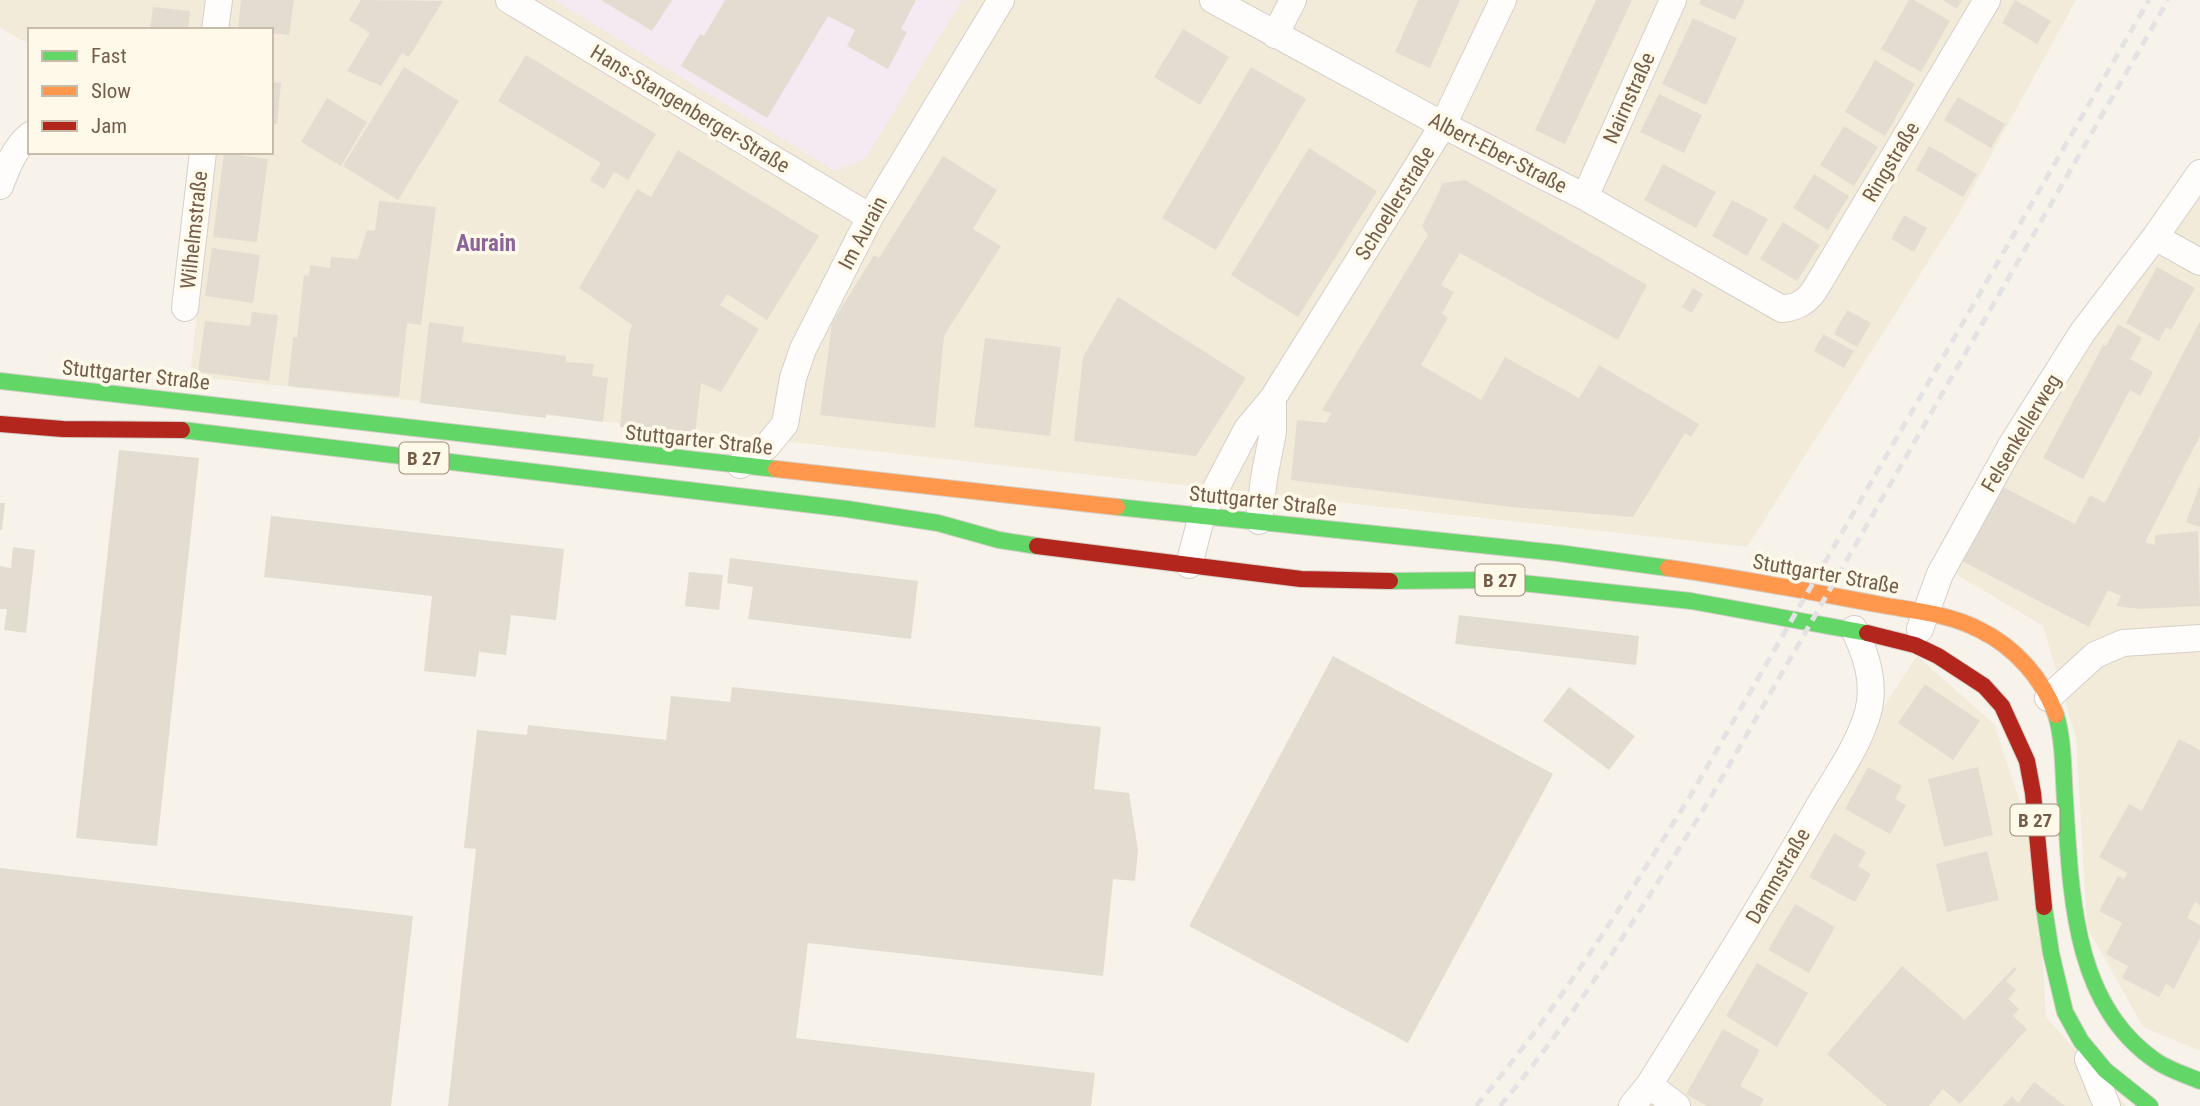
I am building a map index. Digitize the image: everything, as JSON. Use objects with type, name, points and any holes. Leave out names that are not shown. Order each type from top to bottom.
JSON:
[{"type":"main road","name":"Stuttgarter Straße","points":[[0,381],[740,466],[1642,564],[1821,592],[1965,623],[1992,636],[2031,670],[2048,698],[2057,720],[2062,749],[2078,932],[2095,989],[2107,1013],[2141,1052],[2177,1073],[2200,1081]]},
{"type":"main road","name":"B 27","points":[[0,424],[63,429],[171,429],[692,490],[938,523],[999,540],[1301,579],[1493,580],[1692,601],[1854,629],[1915,645],[1960,668],[1984,686],[2002,706],[2015,731],[2026,761],[2033,793],[2045,920],[2066,1012],[2081,1041],[2105,1070],[2150,1106]]},
{"type":"street","points":[[215,28],[219,0]]},
{"type":"street","name":"Hans-Stangenberger-Straße","points":[[509,0],[870,217]]},
{"type":"street","name":"Im Aurain","points":[[740,466],[767,446],[785,424],[793,378],[803,349],[870,217],[1001,0]]},
{"type":"street","name":"Albert-Eber-Straße","points":[[1213,0],[1443,125],[1584,197],[1782,309]]},
{"type":"street","points":[[1275,35],[1293,0]]},
{"type":"street","name":"Schoellerstraße","points":[[1189,565],[1202,516],[1247,429],[1273,398],[1443,125],[1503,0]]},
{"type":"street","name":"Nairnstraße","points":[[1584,197],[1673,0]]},
{"type":"street","name":"Ringstraße","points":[[1782,309],[1796,307],[1807,301],[1814,291],[1987,0]]},
{"type":"street","points":[[0,186],[8,165],[22,141],[28,136]]},
{"type":"street","name":"Wilhelmstraße","points":[[186,308],[203,154]]},
{"type":"street","name":"Felsenkellerweg","points":[[1915,645],[1940,574],[2012,444],[2082,333],[2200,173]]},
{"type":"street","points":[[2155,237],[2200,262]]},
{"type":"street","points":[[1259,521],[1273,432],[1273,398]]},
{"type":"street","name":"Dammstraße","points":[[1632,1106],[1649,1085],[1773,886],[1858,739],[1869,709],[1871,675],[1854,629]]},
{"type":"street","points":[[2048,698],[2095,655],[2123,643],[2200,638]]},
{"type":"street","points":[[2081,1041],[2107,1106]]},
{"type":"street","points":[[1649,1085],[1677,1106]]},
{"type":"shaded area","points":[[0,0],[2076,0],[1961,210],[1747,547],[190,376],[215,154],[273,154],[273,28],[28,28],[28,43],[0,28]]},
{"type":"shaded area","points":[[554,0],[962,0],[865,159],[835,171]]},
{"type":"shaded area","points":[[2200,185],[2200,1051],[2143,1027],[2087,927],[2076,738],[2043,626],[1951,571],[2047,390]]},
{"type":"shaded area","points":[[1917,656],[1994,724],[2036,850],[2046,1017],[2126,1106],[1616,1106],[1638,1079]]},
{"type":"building","points":[[241,0],[294,0],[289,35],[273,33],[273,28],[238,28]]},
{"type":"building","points":[[361,0],[443,1],[409,57],[402,53],[381,86],[347,71],[370,33],[349,20]]},
{"type":"building","points":[[601,0],[672,0],[652,31]]},
{"type":"building","points":[[725,0],[916,0],[901,29],[907,32],[888,69],[847,46],[855,30],[828,16],[767,118],[681,66],[700,34],[704,36]]},
{"type":"building","points":[[1418,0],[1460,0],[1430,68],[1395,52]]},
{"type":"building","points":[[1596,0],[1632,0],[1565,144],[1535,130]]},
{"type":"building","points":[[1701,0],[1745,0],[1735,20],[1699,4]]},
{"type":"building","points":[[1909,0],[1914,0],[1950,21],[1921,72],[1881,49]]},
{"type":"building","points":[[1943,0],[1962,0],[1957,9]]},
{"type":"building","points":[[2015,0],[2051,21],[2037,44],[2002,23]]},
{"type":"building","points":[[153,7],[190,11],[188,28],[150,28]]},
{"type":"building","points":[[1693,18],[1737,38],[1706,105],[1662,84]]},
{"type":"building","points":[[1183,29],[1229,57],[1200,105],[1154,77]]},
{"type":"building","points":[[526,55],[656,134],[628,180],[614,172],[604,189],[590,180],[601,163],[498,101]]},
{"type":"building","points":[[1875,60],[1915,84],[1885,136],[1845,112]]},
{"type":"building","points":[[404,67],[459,101],[398,200],[343,166]]},
{"type":"building","points":[[1251,67],[1306,99],[1216,250],[1162,218]]},
{"type":"building","points":[[273,82],[281,83],[277,124],[273,124]]},
{"type":"building","points":[[1659,94],[1702,115],[1684,153],[1640,132]]},
{"type":"building","points":[[1958,97],[2005,124],[1991,148],[1944,120]]},
{"type":"building","points":[[327,98],[367,122],[341,166],[301,142]]},
{"type":"building","points":[[1844,126],[1878,147],[1854,186],[1820,165]]},
{"type":"building","points":[[1929,146],[1977,174],[1963,197],[1916,170]]},
{"type":"building","points":[[1309,148],[1377,191],[1298,317],[1231,275]]},
{"type":"building","points":[[678,150],[819,236],[767,320],[727,294],[720,305],[759,329],[721,392],[701,383],[695,435],[620,427],[632,325],[579,288],[637,189],[651,197]]},
{"type":"building","points":[[224,154],[268,159],[257,242],[213,237]]},
{"type":"building","points":[[943,156],[997,190],[973,229],[1001,246],[944,336],[935,428],[820,415],[832,323],[874,255],[879,258]]},
{"type":"building","points":[[1663,164],[1716,192],[1696,228],[1644,200]]},
{"type":"building","points":[[1814,174],[1849,196],[1828,230],[1793,208]]},
{"type":"building","points":[[1465,180],[1647,285],[1618,340],[1460,253],[1441,285],[1454,292],[1442,313],[1448,318],[1421,365],[1481,400],[1505,357],[1579,398],[1599,365],[1699,424],[1691,437],[1685,433],[1633,517],[1512,507],[1291,480],[1297,420],[1326,423],[1331,413],[1322,410],[1428,235],[1422,226],[1443,183]]},
{"type":"building","points":[[1732,200],[1768,219],[1747,256],[1712,236]]},
{"type":"building","points":[[379,201],[436,207],[421,325],[407,323],[399,397],[288,386],[304,275],[309,276],[310,265],[330,268],[331,257],[358,259],[367,230],[375,231]]},
{"type":"building","points":[[1904,215],[1927,228],[1914,252],[1891,239]]},
{"type":"building","points":[[1783,222],[1820,245],[1797,281],[1760,259]]},
{"type":"building","points":[[212,248],[260,255],[253,303],[205,296]]},
{"type":"building","points":[[2157,267],[2195,288],[2171,330],[2166,327],[2159,341],[2126,323]]},
{"type":"building","points":[[1693,288],[1703,294],[1692,313],[1682,307]]},
{"type":"building","points":[[1118,297],[1246,378],[1196,456],[1074,441],[1083,357]]},
{"type":"building","points":[[1847,310],[1871,323],[1857,347],[1834,334]]},
{"type":"building","points":[[252,312],[278,315],[269,381],[198,372],[205,321],[250,326]]},
{"type":"building","points":[[2200,321],[2200,436],[2145,542],[2155,545],[2155,535],[2198,531],[2200,606],[2140,609],[2116,606],[2121,596],[2108,590],[2089,627],[1960,560],[1999,485],[2075,524],[2090,495],[2105,503]]},
{"type":"building","points":[[429,322],[464,327],[462,342],[566,356],[566,362],[594,364],[592,376],[608,378],[603,422],[420,403]]},
{"type":"building","points":[[2118,324],[2142,338],[2130,359],[2153,372],[2140,396],[2130,390],[2083,479],[2043,458],[2103,345],[2106,346]]},
{"type":"building","points":[[1823,334],[1854,351],[1844,368],[1814,351]]},
{"type":"building","points":[[985,338],[1061,347],[1050,436],[974,427]]},
{"type":"building","points":[[119,450],[199,458],[157,846],[76,838]]},
{"type":"building","points":[[2200,485],[2200,527],[2186,522]]},
{"type":"building","points":[[0,503],[5,503],[2,530],[0,530]]},
{"type":"building","points":[[271,516],[564,549],[556,620],[511,615],[506,655],[479,652],[476,677],[424,671],[432,596],[264,577]]},
{"type":"building","points":[[13,547],[35,550],[26,633],[4,630],[7,609],[0,609],[0,566],[11,568]]},
{"type":"building","points":[[730,558],[918,581],[911,639],[748,619],[753,587],[727,583]]},
{"type":"building","points":[[689,572],[723,575],[719,610],[685,606]]},
{"type":"building","points":[[1459,615],[1639,636],[1636,665],[1455,644]]},
{"type":"building","points":[[1333,656],[1553,774],[1408,1043],[1189,926]]},
{"type":"building","points":[[1925,684],[1980,721],[1953,760],[1898,723]]},
{"type":"building","points":[[732,687],[1101,727],[1094,789],[1129,793],[1138,850],[1135,881],[1113,879],[1103,976],[808,943],[796,1038],[1095,1073],[1091,1106],[448,1106],[476,849],[464,848],[477,730],[527,735],[528,725],[666,740],[671,696],[730,702]]},
{"type":"building","points":[[1569,687],[1635,736],[1609,770],[1543,721]]},
{"type":"building","points":[[2179,739],[2200,750],[2200,905],[2195,902],[2187,918],[2200,925],[2200,938],[2174,989],[2166,984],[2159,997],[2122,978],[2128,966],[2106,954],[2122,923],[2099,911],[2118,876],[2124,879],[2127,873],[2099,857],[2129,804],[2142,811]]},
{"type":"building","points":[[1868,767],[1902,786],[1895,799],[1906,805],[1890,834],[1845,809]]},
{"type":"building","points":[[1978,767],[1993,835],[1944,847],[1928,779]]},
{"type":"building","points":[[1834,833],[1866,852],[1858,866],[1871,874],[1855,902],[1809,877]]},
{"type":"building","points":[[1987,851],[1999,900],[1947,912],[1936,864]]},
{"type":"building","points":[[0,868],[413,916],[391,1106],[0,1106]]},
{"type":"building","points":[[1795,904],[1835,927],[1809,973],[1768,950]]},
{"type":"building","points":[[1757,963],[1808,993],[1777,1047],[1726,1016]]},
{"type":"building","points":[[1902,966],[1965,1020],[2014,967],[2017,969],[2006,981],[2016,990],[2008,999],[2019,1009],[2013,1016],[2027,1029],[1960,1104],[1943,1089],[1929,1106],[1887,1106],[1827,1054]]},
{"type":"building","points":[[1723,1029],[1760,1050],[1740,1086],[1764,1099],[1760,1106],[1707,1106],[1686,1094]]},
{"type":"building","points":[[2034,1082],[2065,1106],[2003,1106],[2012,1096],[2018,1103]]},
{"type":"railway","points":[[1476,1106],[1563,993],[1692,793],[2149,0]]},
{"type":"railway","points":[[1500,1106],[1583,996],[1708,802],[2168,0]]},
{"type":"traffic: fast","points":[[0,381],[776,469]]},
{"type":"traffic: fast","points":[[182,430],[847,509],[938,523],[999,540],[1037,546]]},
{"type":"traffic: fast","points":[[1117,507],[1558,553],[1668,568]]},
{"type":"traffic: fast","points":[[1390,581],[1493,580],[1691,601],[1867,633]]},
{"type":"traffic: fast","points":[[2056,715],[2062,746],[2074,908],[2092,977],[2107,1009],[2128,1037],[2156,1061],[2200,1081]]},
{"type":"traffic: fast","points":[[2044,907],[2051,953],[2065,1012],[2081,1041],[2105,1070],[2150,1106]]},
{"type":"traffic: slow","points":[[776,469],[1117,507]]},
{"type":"traffic: slow","points":[[1668,568],[1920,611],[1969,625],[2005,645],[2026,665],[2044,689],[2056,715]]},
{"type":"traffic: jam","points":[[0,424],[63,429],[182,430]]},
{"type":"traffic: jam","points":[[1037,546],[1301,579],[1390,581]]},
{"type":"traffic: jam","points":[[1867,633],[1915,645],[1938,656],[1984,686],[2002,706],[2027,761],[2033,793],[2044,907]]},
{"type":"district","name":"Aurain","points":[[486,243]]}]
